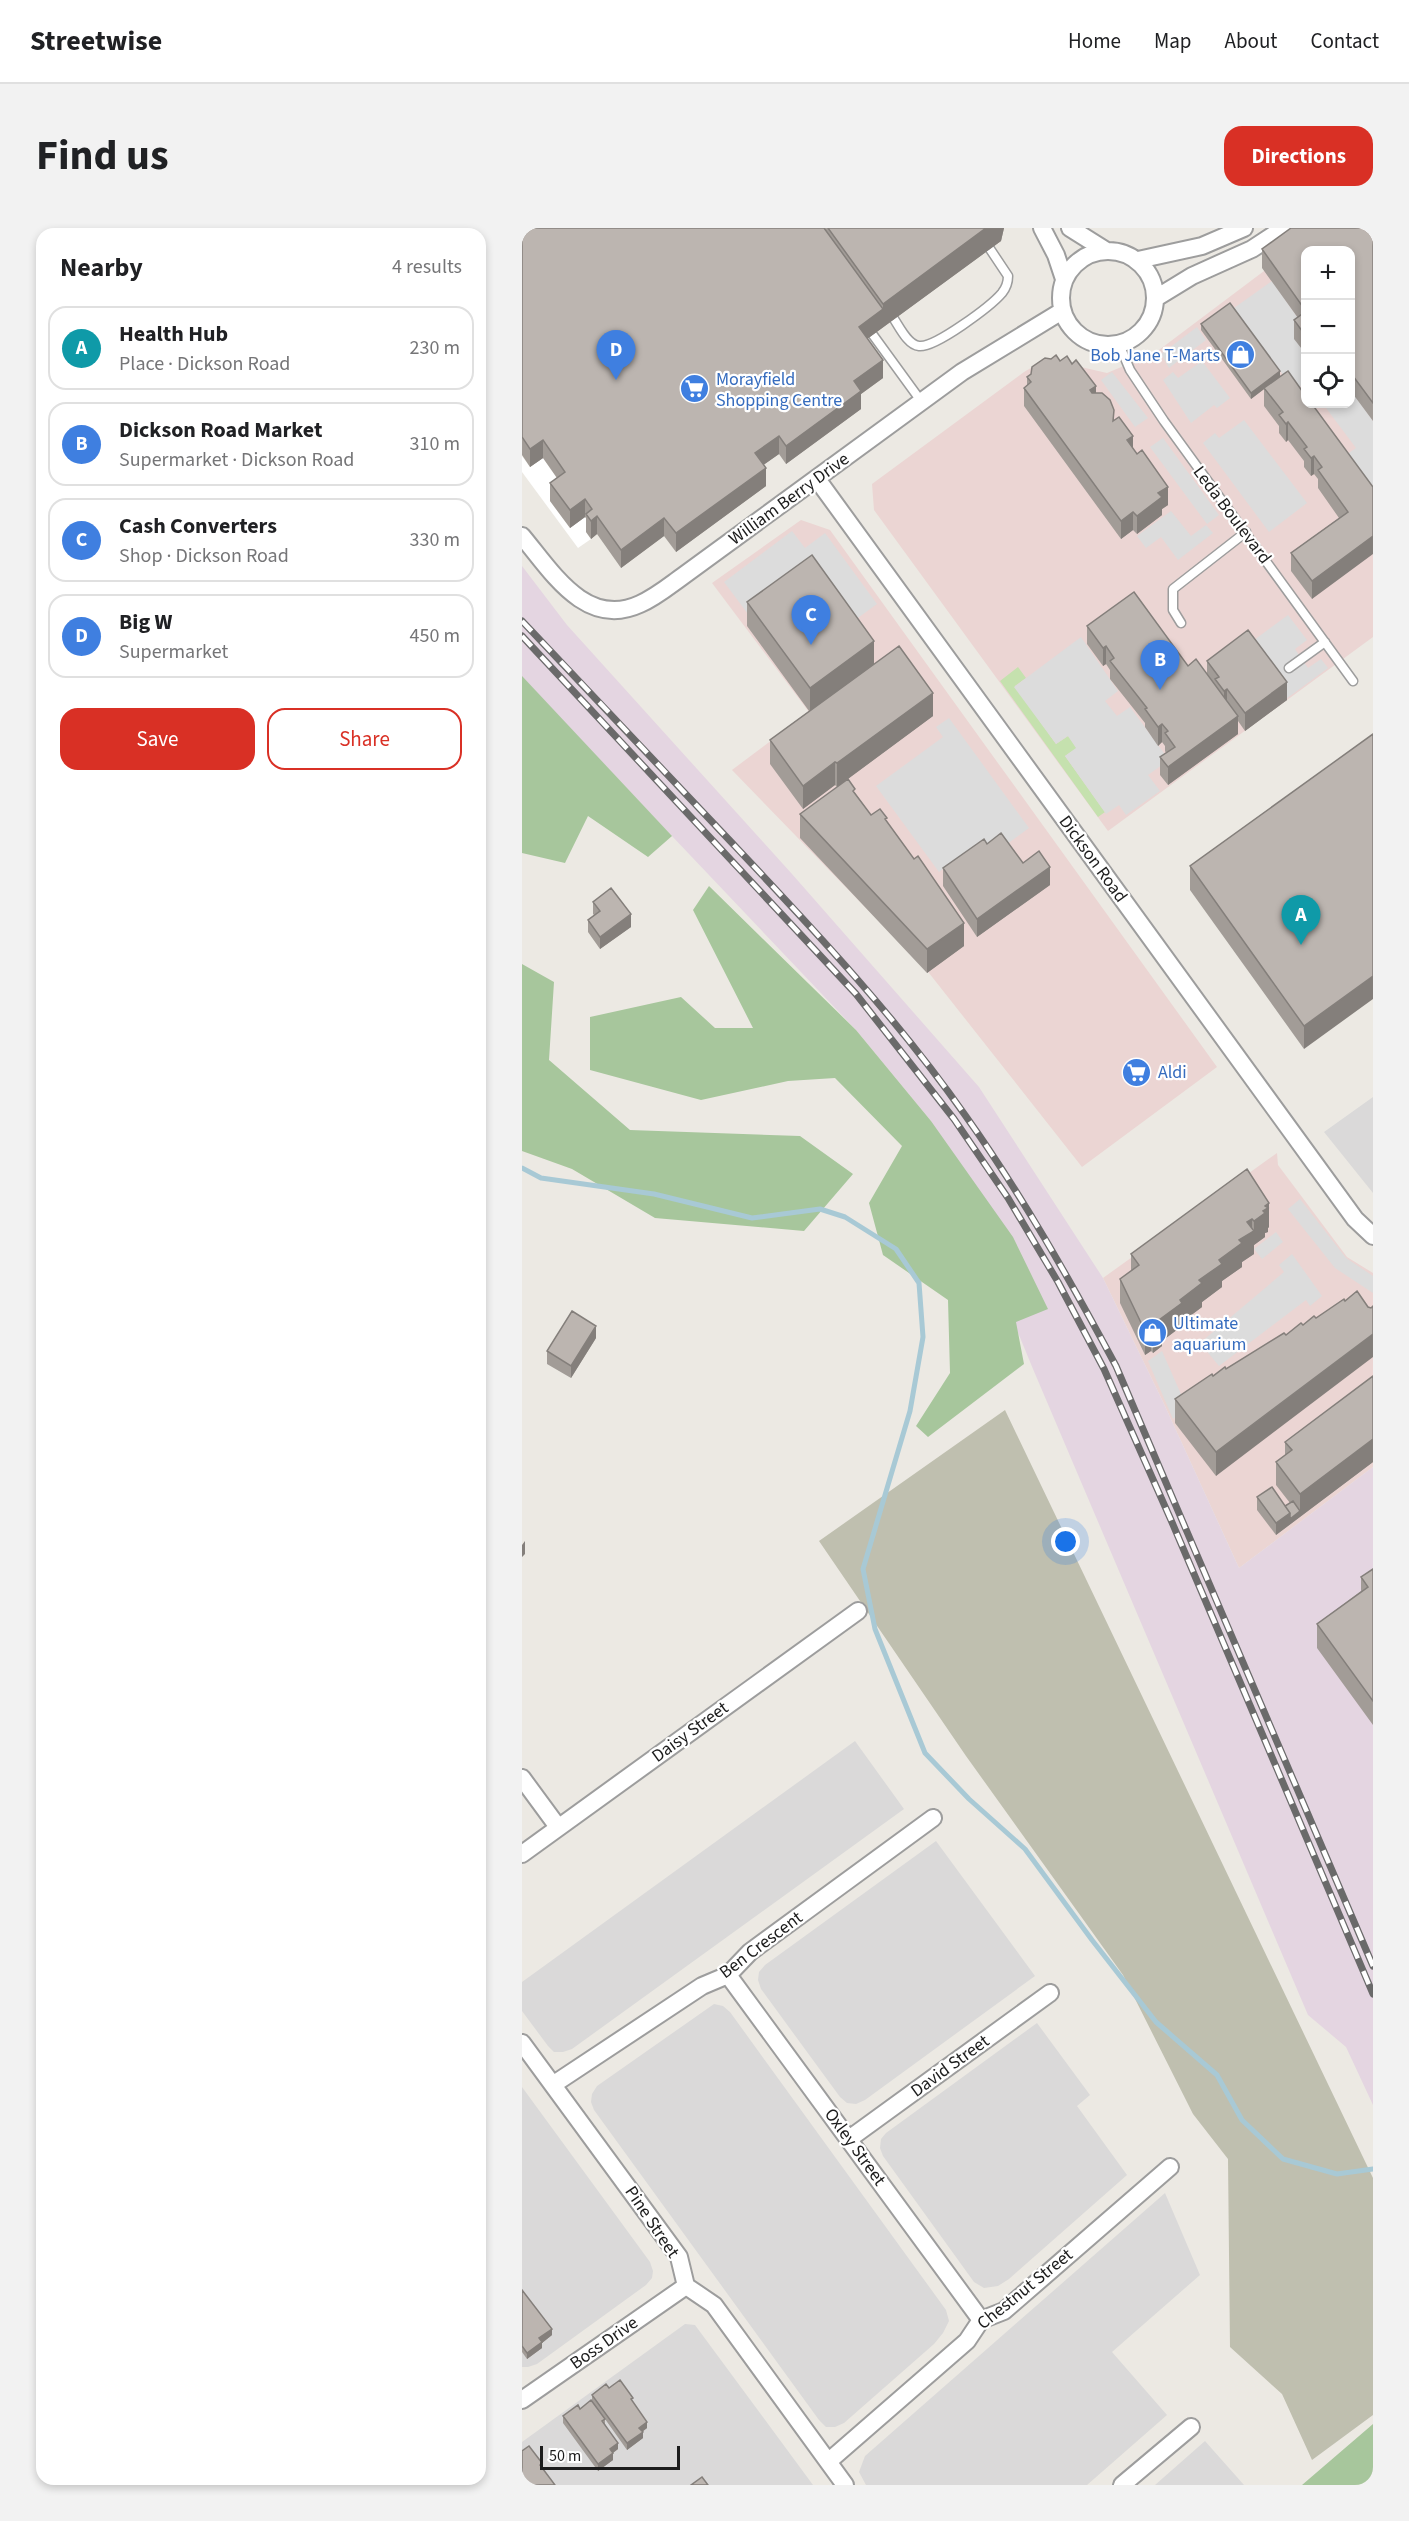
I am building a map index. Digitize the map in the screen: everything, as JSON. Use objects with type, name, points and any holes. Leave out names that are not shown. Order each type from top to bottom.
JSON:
[{"type":"street","points":[[1042,228],[1056,255],[1064,279]]},
{"type":"street","points":[[1070,228],[1105,250],[1128,254],[1138,260],[1154,284],[1156,298],[1153,314],[1134,338],[1119,344],[1105,345],[1090,342],[1078,335],[1068,324],[1060,300],[1064,279],[1080,259],[1105,250]]},
{"type":"street","points":[[1138,260],[1202,246],[1244,228]]},
{"type":"street","points":[[1156,298],[1192,276],[1252,249],[1284,228]]},
{"type":"street","name":"William Berry Drive","points":[[522,536],[554,575],[580,600],[598,609],[618,611],[635,606],[652,598],[988,354],[1062,311]]},
{"type":"street","name":"Dickson Road","points":[[817,479],[1349,1210],[1373,1236]]},
{"type":"street","name":"Daisy Street","points":[[522,1854],[858,1611]]},
{"type":"street","points":[[522,1778],[558,1827]]},
{"type":"street","name":"Ben Crescent","points":[[554,2084],[702,1986],[728,1975],[750,1952],[933,1818]]},
{"type":"street","name":"Oxley Street","points":[[728,1975],[981,2320]]},
{"type":"street","name":"David Street","points":[[849,2139],[1050,1994]]},
{"type":"street","name":"Pine Street","points":[[522,2043],[679,2257],[686,2286]]},
{"type":"street","name":"Chestnut Street","points":[[829,2461],[967,2341],[981,2320],[1004,2311],[1170,2167]]},
{"type":"street","points":[[686,2286],[714,2305],[845,2485]]},
{"type":"street","name":"Boss Drive","points":[[522,2400],[686,2286]]},
{"type":"street","points":[[1122,2485],[1191,2427]]},
{"type":"lane","points":[[894,319],[912,343],[927,346],[938,341],[984,308],[1004,291],[1008,280],[1006,271],[990,249]]},
{"type":"lane","points":[[873,335],[921,401]]},
{"type":"lane","name":"Leda Boulevard","points":[[1119,344],[1135,378],[1353,681]]},
{"type":"lane","points":[[1181,624],[1173,610],[1173,589],[1246,532]]},
{"type":"lane","points":[[1289,668],[1325,642]]},
{"type":"shaded area","points":[[1321,228],[1373,228],[1373,637],[1108,831],[874,510],[872,484],[1024,372],[1046,359],[1107,373],[1155,353]]},
{"type":"shaded area","points":[[1272,281],[1301,322],[1301,332],[1295,339],[1301,347],[1301,386],[1295,391],[1234,308]]},
{"type":"shaded area","points":[[1197,327],[1206,340],[1169,368],[1161,354]]},
{"type":"shaded area","points":[[1202,361],[1230,398],[1217,408],[1214,405],[1191,423],[1163,380],[1173,372],[1178,378]]},
{"type":"shaded area","points":[[1112,372],[1148,418],[1135,427],[1101,380]]},
{"type":"shaded area","points":[[1355,396],[1373,421],[1373,498],[1343,457],[1356,448],[1326,408],[1355,408]]},
{"type":"shaded area","points":[[1244,420],[1307,503],[1269,532],[1203,443],[1215,433],[1219,438]]},
{"type":"shaded area","points":[[1163,438],[1219,515],[1207,524],[1150,447]]},
{"type":"shaded area","points":[[1171,511],[1191,536],[1206,525],[1213,533],[1178,560],[1161,537],[1146,548],[1137,536]]},
{"type":"shaded area","points":[[801,520],[830,530],[1217,1067],[1082,1167],[929,973],[732,770],[809,712],[712,583]]},
{"type":"shaded area","points":[[792,531],[805,548],[825,533],[877,604],[851,623],[751,618],[724,582]]},
{"type":"shaded area","points":[[522,566],[567,625],[792,874],[979,1087],[1103,1278],[1239,1568],[1373,1467],[1373,2105],[1346,2047],[1308,2015],[1033,1369],[931,1121],[856,1030],[522,678]]},
{"type":"shaded area","points":[[1288,615],[1307,640],[1295,649],[1308,668],[1321,659],[1328,668],[1286,699],[1246,646]]},
{"type":"shaded area","points":[[1081,637],[1118,691],[1105,701],[1117,716],[1130,707],[1169,760],[1148,775],[1160,791],[1126,815],[1119,805],[1106,814],[1065,756],[1076,748],[1068,736],[1056,744],[1014,687]]},
{"type":"shaded area","points":[[949,718],[1029,828],[988,858],[977,844],[939,872],[876,786],[943,737],[936,727]]},
{"type":"shaded area","points":[[1373,1097],[1373,1193],[1324,1132]]},
{"type":"shaded area","points":[[1277,1153],[1278,1165],[1347,1257],[1373,1273],[1373,1467],[1239,1568],[1103,1278]]},
{"type":"shaded area","points":[[1300,1199],[1346,1258],[1373,1276],[1373,1293],[1335,1268],[1288,1209]]},
{"type":"shaded area","points":[[1276,1232],[1283,1242],[1262,1259],[1254,1249]]},
{"type":"shaded area","points":[[1292,1254],[1322,1296],[1310,1306],[1306,1300],[1219,1366],[1200,1343],[1284,1272],[1279,1265]]},
{"type":"shaded area","points":[[1162,1351],[1187,1408],[1173,1419],[1148,1361]]},
{"type":"shaded area","points":[[1005,1410],[1373,2178],[1373,2415],[1312,2460],[1282,2394],[1230,2347],[1228,2159],[1193,2114],[1123,1975],[966,1756],[819,1541]]},
{"type":"shaded area","points":[[855,1741],[904,1809],[572,2049],[554,2052],[522,2011],[522,1982]]},
{"type":"shaded area","points":[[936,1841],[1035,1976],[865,2100],[856,2104],[847,2103],[840,2097],[761,1989],[758,1980],[759,1972],[765,1965]]},
{"type":"shaded area","points":[[714,2004],[723,2006],[730,2012],[946,2310],[949,2321],[934,2344],[844,2423],[835,2427],[826,2427],[819,2420],[594,2110],[591,2102],[592,2094],[597,2086]]},
{"type":"shaded area","points":[[1037,2023],[1090,2095],[1077,2106],[1127,2175],[1009,2279],[998,2286],[984,2288],[974,2282],[883,2156],[880,2148],[881,2139],[886,2133]]},
{"type":"shaded area","points":[[522,2087],[650,2262],[653,2271],[652,2278],[646,2285],[537,2364],[528,2367],[522,2367]]},
{"type":"shaded area","points":[[1165,2193],[1200,2275],[1112,2352],[1167,2415],[1087,2485],[866,2485],[859,2472],[865,2456]]},
{"type":"shaded area","points":[[685,2324],[695,2325],[813,2485],[522,2485],[522,2442]]},
{"type":"shaded area","points":[[1205,2441],[1244,2485],[1155,2485]]},
{"type":"green space","points":[[1018,667],[1026,678],[1015,686],[1056,744],[1068,736],[1077,748],[1065,756],[1105,812],[1098,817],[1000,681]]},
{"type":"green space","points":[[522,676],[672,836],[648,857],[588,816],[565,863],[522,853]]},
{"type":"green space","points":[[709,886],[856,1030],[931,1121],[1013,1237],[1048,1309],[1016,1322],[1024,1364],[928,1437],[916,1426],[950,1373],[948,1300],[883,1255],[869,1203],[902,1146],[835,1078],[788,1081],[701,1100],[590,1070],[590,1017],[681,997],[715,1028],[753,1028],[693,910]]},
{"type":"green space","points":[[522,964],[554,982],[549,1060],[630,1130],[800,1136],[853,1174],[804,1231],[655,1218],[572,1169],[522,1151]]},
{"type":"green space","points":[[1373,2424],[1373,2485],[1302,2485]]},
{"type":"pier","points":[[522,456],[530,467],[543,458],[565,490],[550,501],[570,528],[585,517],[592,527],[586,532],[591,539],[578,548],[522,472]]},
{"type":"building","name":"Morayfield Shopping Centre","points":[[528,228],[824,228],[883,309],[859,327],[883,360],[854,381],[861,391],[786,446],[779,436],[755,453],[766,468],[676,533],[664,518],[621,550],[597,516],[591,521],[586,514],[592,509],[585,499],[570,510],[550,483],[565,472],[543,440],[530,449],[522,437],[522,232]]},
{"type":"building","points":[[828,228],[986,228],[883,304]]},
{"type":"building","points":[[1291,228],[1373,228],[1373,403],[1355,379],[1355,246],[1301,246],[1301,304],[1262,249]]},
{"type":"building","points":[[1230,303],[1280,371],[1251,393],[1201,324]]},
{"type":"building","points":[[1301,315],[1301,330],[1294,320]]},
{"type":"building","points":[[1056,355],[1060,361],[1067,356],[1072,364],[1076,360],[1096,386],[1090,390],[1092,393],[1102,393],[1110,400],[1114,410],[1113,421],[1119,417],[1133,436],[1127,440],[1137,454],[1142,450],[1168,487],[1158,493],[1162,497],[1137,516],[1133,512],[1121,521],[1024,388],[1031,382],[1027,377],[1031,374],[1032,367],[1045,358],[1051,359]]},
{"type":"building","points":[[1288,371],[1301,389],[1301,408],[1315,408],[1373,487],[1373,536],[1312,581],[1291,553],[1348,512],[1318,470],[1322,467],[1314,456],[1311,458],[1304,449],[1307,447],[1288,422],[1286,424],[1279,415],[1283,412],[1264,388]]},
{"type":"building","points":[[812,555],[874,641],[810,688],[747,602]]},
{"type":"building","points":[[1134,592],[1188,666],[1196,659],[1238,716],[1168,767],[1160,757],[1175,747],[1165,733],[1168,731],[1162,724],[1158,727],[1145,709],[1147,708],[1110,661],[1114,658],[1106,646],[1103,648],[1087,626]]},
{"type":"building","points":[[1248,630],[1287,682],[1245,713],[1227,689],[1224,691],[1215,679],[1219,677],[1207,661]]},
{"type":"building","points":[[899,646],[933,693],[803,786],[770,740]]},
{"type":"building","points":[[1373,734],[1373,976],[1304,1026],[1190,866]]},
{"type":"building","points":[[848,779],[855,789],[853,791],[871,815],[880,809],[914,859],[918,856],[964,923],[927,949],[800,814]]},
{"type":"building","points":[[1001,833],[1023,863],[1039,851],[1050,867],[977,919],[943,868],[984,839],[987,844]]},
{"type":"building","points":[[611,888],[631,914],[600,937],[588,920],[600,911],[593,902]]},
{"type":"building","points":[[1247,1169],[1269,1203],[1265,1206],[1268,1208],[1263,1211],[1265,1213],[1254,1221],[1252,1219],[1247,1222],[1254,1231],[1239,1240],[1242,1243],[1219,1260],[1222,1264],[1199,1280],[1202,1283],[1180,1300],[1182,1303],[1159,1320],[1162,1322],[1153,1330],[1151,1327],[1145,1331],[1120,1279],[1139,1265],[1131,1254]]},
{"type":"building","points":[[1357,1291],[1368,1307],[1373,1306],[1373,1334],[1216,1452],[1175,1399],[1212,1374],[1213,1376],[1225,1367],[1226,1369],[1284,1333],[1286,1335],[1314,1316],[1316,1318]]},
{"type":"building","points":[[572,1311],[596,1326],[571,1366],[547,1351]]},
{"type":"building","points":[[1373,1376],[1373,1439],[1300,1494],[1276,1462],[1292,1450],[1285,1442]]},
{"type":"building","points":[[1272,1487],[1290,1513],[1276,1523],[1257,1497]]},
{"type":"building","points":[[1293,1501],[1300,1511],[1290,1519],[1290,1513],[1285,1506]]},
{"type":"building","points":[[1373,1569],[1373,1701],[1317,1624],[1368,1587],[1361,1577]]},
{"type":"building","points":[[522,2290],[552,2329],[539,2338],[542,2342],[527,2353],[522,2346]]},
{"type":"building","points":[[620,2380],[647,2422],[639,2428],[643,2432],[627,2443],[592,2395],[606,2384],[609,2388]]},
{"type":"building","points":[[591,2400],[605,2419],[602,2421],[618,2443],[610,2449],[613,2453],[598,2464],[563,2416],[578,2405],[580,2409]]},
{"type":"building","points":[[529,2446],[555,2485],[522,2485],[522,2451]]},
{"type":"building","points":[[702,2477],[708,2485],[691,2485]]},
{"type":"waterway","points":[[522,1168],[541,1178],[654,1194],[752,1218],[820,1209],[845,1217],[896,1249],[919,1283],[923,1337],[910,1411],[863,1569],[875,1629],[925,1753],[969,1799],[1025,1849],[1156,2022],[1217,2075],[1242,2120],[1283,2159],[1337,2174],[1373,2169]]},
{"type":"railway","points":[[522,621],[764,877],[854,976],[939,1079],[1026,1207],[1116,1366],[1373,1966]]},
{"type":"railway","points":[[522,636],[856,994],[954,1119],[1008,1198],[1058,1282],[1104,1369],[1171,1520],[1373,1994]]},
{"type":"place","name":"Bob Jane T-Marts","points":[[1241,355]]},
{"type":"place","name":"Big W","points":[[616,380]]},
{"type":"place","name":"Morayfield Shopping Centre","points":[[695,389]]},
{"type":"place","name":"Cash Converters","points":[[811,645]]},
{"type":"place","name":"Dickson Road Market","points":[[1160,690]]},
{"type":"place","name":"Health Hub","points":[[1301,945]]},
{"type":"place","name":"Aldi","points":[[1137,1072]]},
{"type":"place","name":"Ultimate aquarium","points":[[1152,1333]]}]
